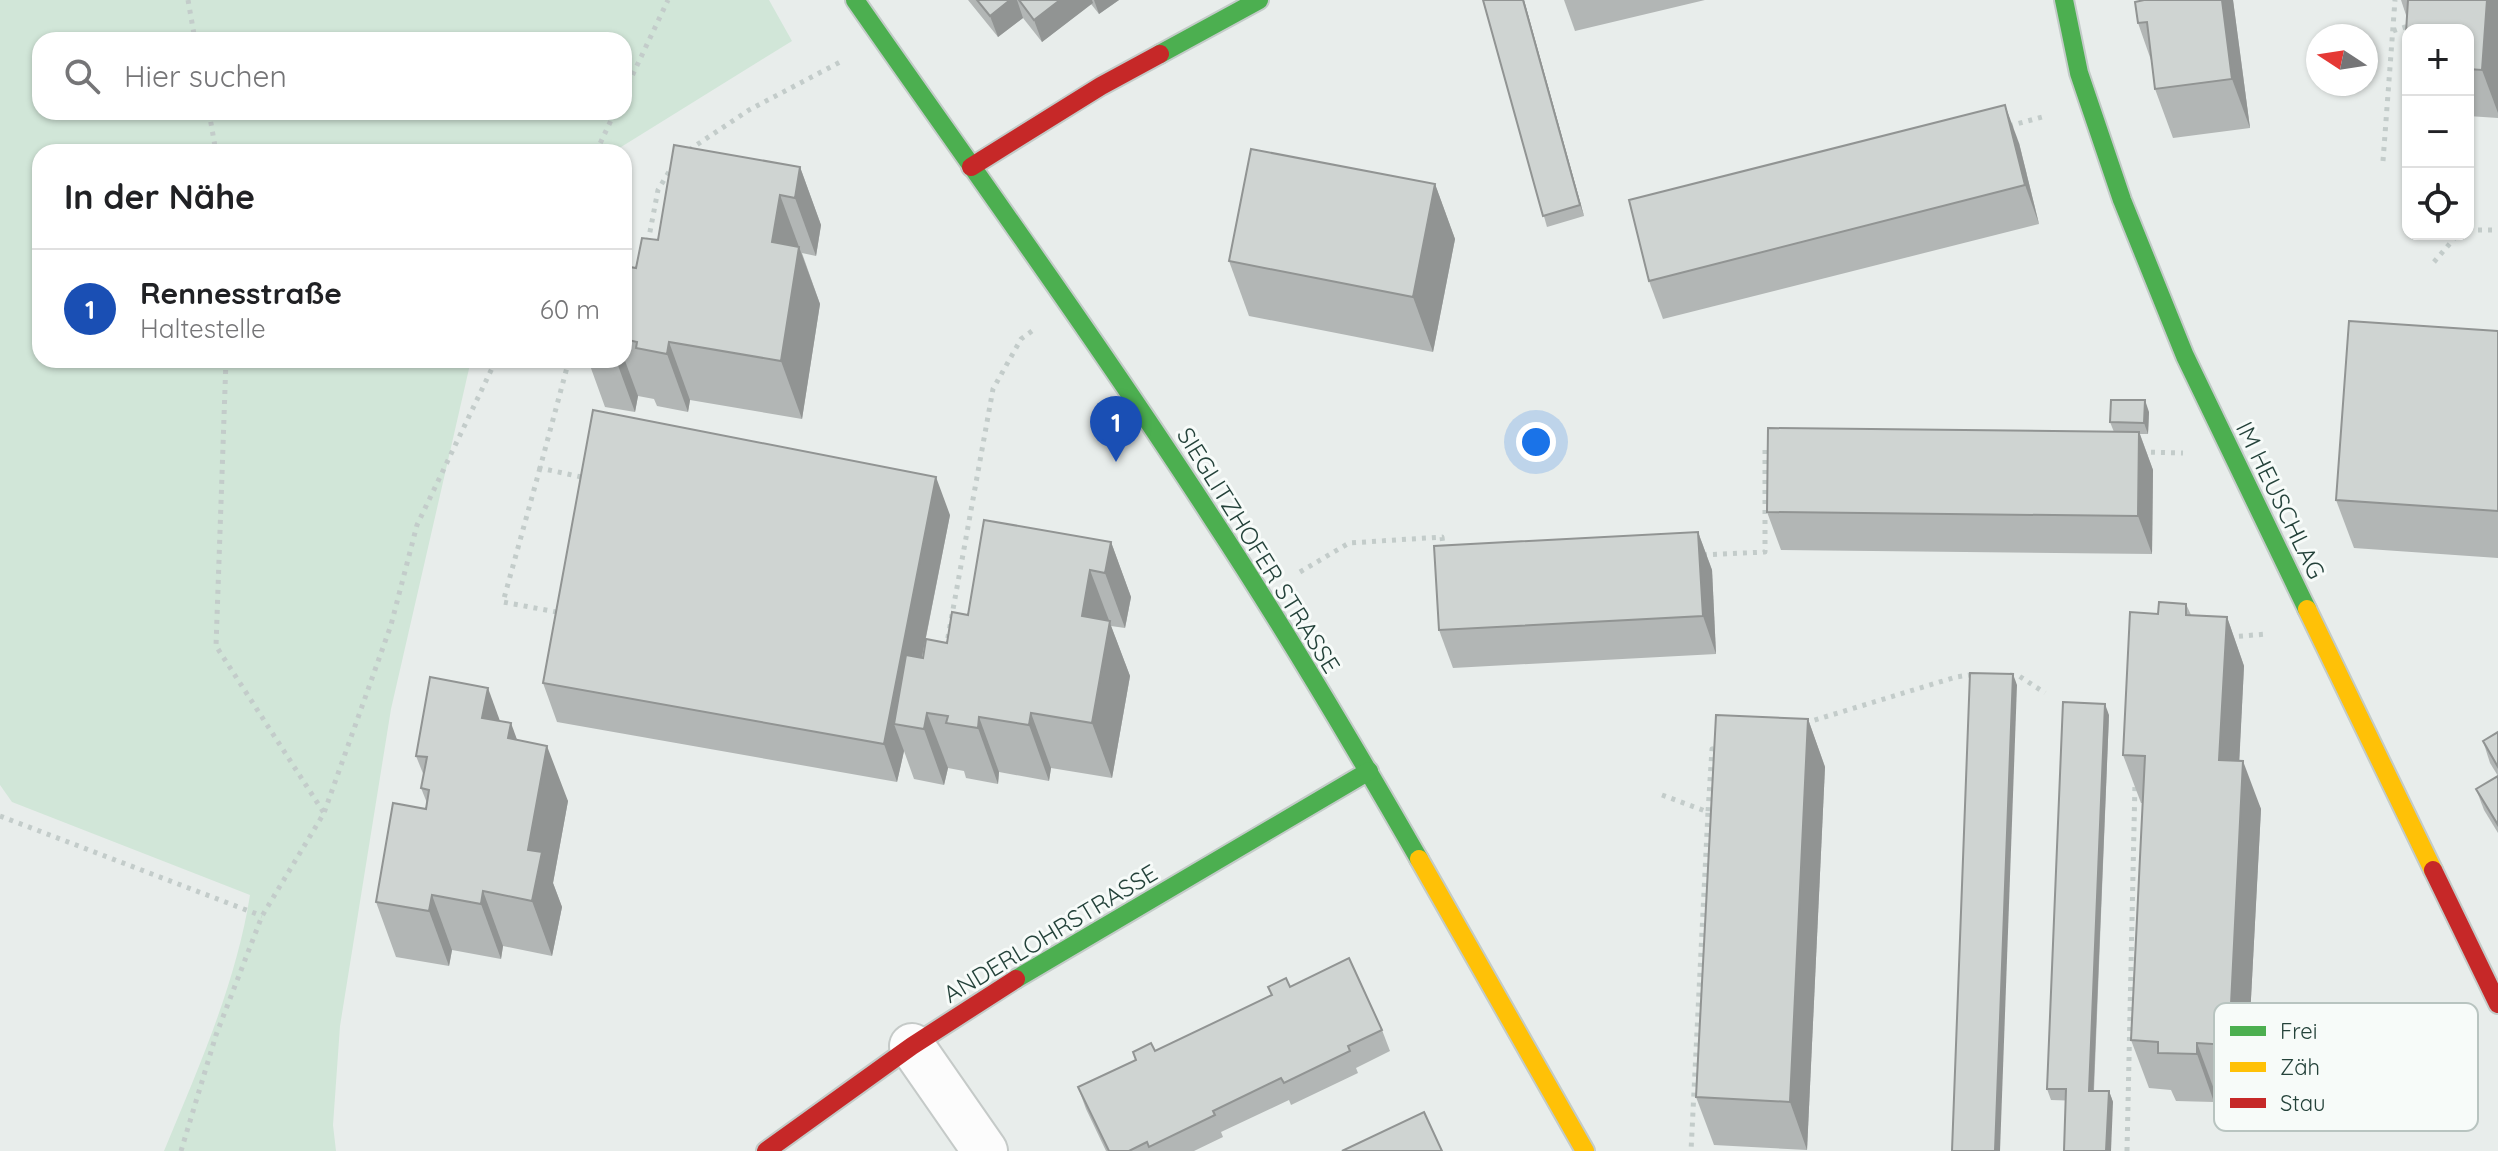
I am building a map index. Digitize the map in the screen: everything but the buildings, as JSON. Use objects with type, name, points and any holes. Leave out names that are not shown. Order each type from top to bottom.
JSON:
[{"type":"street","name":"SIEGLITZHOFER STRASSE","points":[[855,0],[1158,436],[1261,594],[1369,771],[1585,1151]]},
{"type":"street","points":[[971,167],[1101,86],[1259,0]]},
{"type":"street","name":"IM HEUSCHLAG","points":[[2064,0],[2089,105],[2169,319],[2498,1004]]},
{"type":"street","name":"ANDERLOHRSTRASSE","points":[[766,1151],[912,1046],[998,990],[1369,771]]},
{"type":"street","points":[[912,1046],[985,1151]]},
{"type":"path","points":[[188,0],[194,32]]},
{"type":"path","points":[[632,76],[668,0]]},
{"type":"path","points":[[2383,161],[2395,0]]},
{"type":"path","points":[[2393,31],[2419,22]]},
{"type":"path","points":[[646,252],[658,190],[679,157],[749,110],[826,71],[880,36]]},
{"type":"path","points":[[1999,129],[2089,105]]},
{"type":"path","points":[[210,120],[215,144]]},
{"type":"path","points":[[600,144],[611,120]]},
{"type":"path","points":[[2474,230],[2498,230]]},
{"type":"path","points":[[2434,262],[2453,240]]},
{"type":"path","points":[[945,650],[993,389],[1021,339],[1068,306]]},
{"type":"path","points":[[226,368],[216,646],[324,813]]},
{"type":"path","points":[[181,1151],[216,1035],[262,916],[324,813],[391,625],[417,525],[492,368]]},
{"type":"path","points":[[567,368],[503,602],[577,615]]},
{"type":"path","points":[[2139,452],[2186,453],[2226,440]]},
{"type":"path","points":[[1702,555],[1765,552],[1765,450],[1781,450]]},
{"type":"path","points":[[540,468],[601,481]]},
{"type":"path","points":[[1261,594],[1349,543],[1442,537],[1445,569]]},
{"type":"path","points":[[2227,637],[2316,630]]},
{"type":"path","points":[[1802,724],[1956,677],[1978,674]]},
{"type":"path","points":[[2005,675],[2019,676],[2045,693]]},
{"type":"path","points":[[1691,1151],[1712,749],[1727,745]]},
{"type":"path","points":[[2127,1151],[2135,770]]},
{"type":"path","points":[[1662,795],[1708,812],[1730,815]]},
{"type":"path","points":[[0,816],[262,916]]},
{"type":"path","points":[[1701,952],[1712,953]]},
{"type":"path","points":[[1694,1088],[1705,1088]]},
{"type":"green space","points":[[0,0],[769,0],[792,41],[626,144],[32,144],[32,368],[469,368],[391,709],[340,1026],[333,1125],[336,1151],[164,1151],[226,993],[250,895],[12,802],[0,785]]},
{"type":"traffic: fast","points":[[855,0],[1169,452],[1292,644],[1419,859]]},
{"type":"traffic: fast","points":[[1160,54],[1259,0]]},
{"type":"traffic: fast","points":[[2064,0],[2079,73],[2122,200],[2185,356],[2307,609]]},
{"type":"traffic: fast","points":[[1016,979],[1369,771]]},
{"type":"traffic: slow","points":[[2307,609],[2433,870]]},
{"type":"traffic: slow","points":[[1419,859],[1585,1151]]},
{"type":"traffic: jam","points":[[971,167],[1101,86],[1160,54]]},
{"type":"traffic: jam","points":[[2433,870],[2498,1004]]},
{"type":"traffic: jam","points":[[766,1151],[912,1046],[1016,979]]},
{"type":"place","name":"Rennesstraße","points":[[1116,462]]}]
